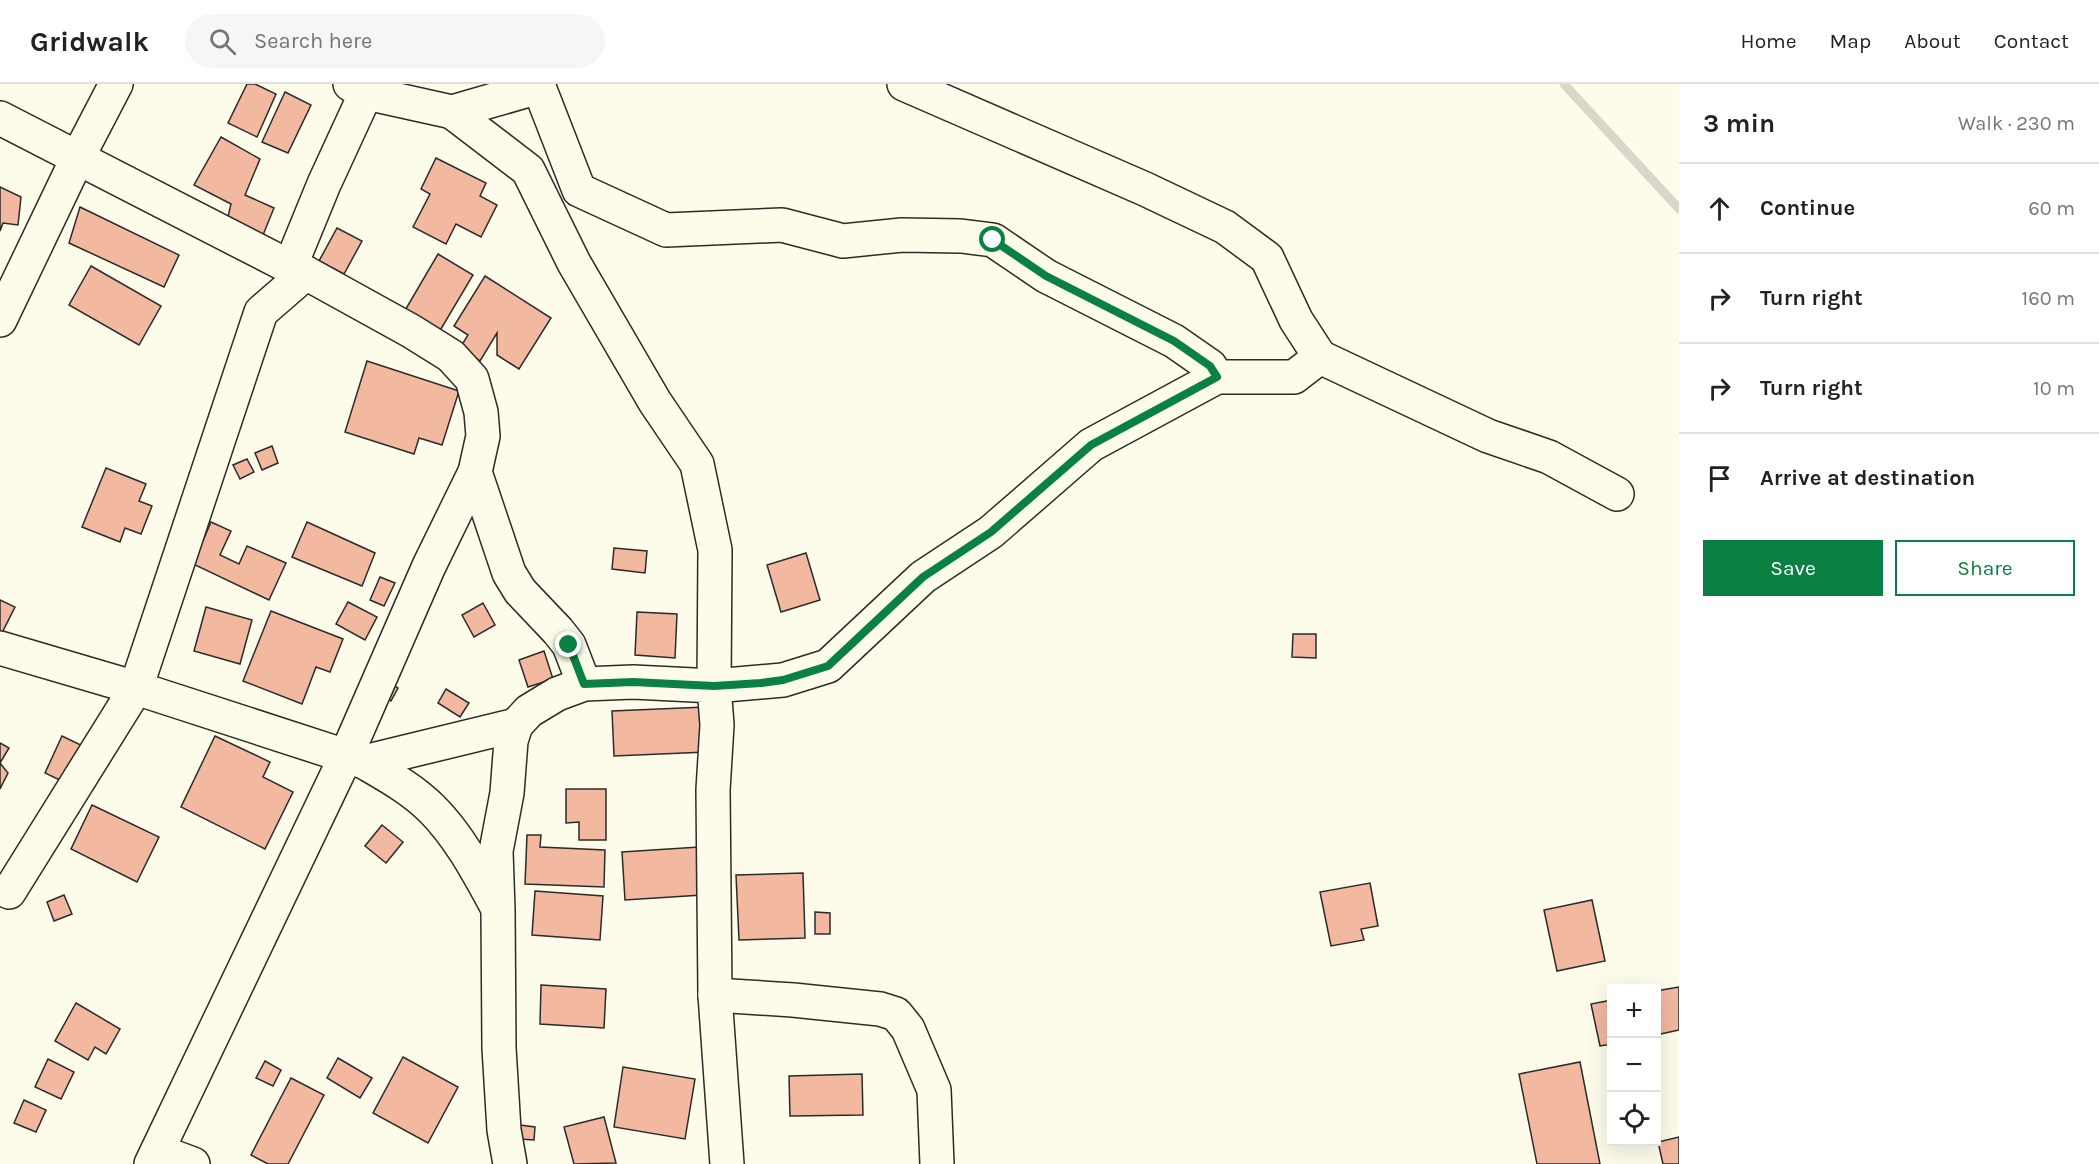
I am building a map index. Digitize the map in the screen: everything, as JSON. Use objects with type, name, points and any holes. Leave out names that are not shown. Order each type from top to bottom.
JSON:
[{"type":"street","points":[[0,320],[78,157],[116,84]]},
{"type":"street","points":[[904,84],[1145,189],[1224,227],[1267,258],[1296,320],[1320,357],[1488,436],[1549,457],[1617,494]]},
{"type":"street","points":[[9,892],[135,687],[261,312],[298,270],[324,184],[362,87],[452,112],[528,170],[580,273],[655,402],[698,464],[715,550],[714,686],[717,725],[713,790],[715,995],[728,1164]]},
{"type":"street","points":[[452,112],[539,87],[579,190],[666,230],[782,225],[843,241],[902,235],[961,236],[993,240],[1046,276],[1174,341],[1210,366],[1217,377]]},
{"type":"street","points":[[0,118],[298,270],[411,331],[451,356],[472,380],[481,412],[483,435],[475,472],[429,566],[355,759],[154,1157],[193,1164]]},
{"type":"street","points":[[510,1164],[504,1130],[499,1048],[496,851],[507,793],[511,741],[516,725],[529,711],[557,694],[584,684],[633,682],[714,686],[783,680],[828,666],[923,577],[991,532],[1091,445],[1217,377],[1294,377],[1320,357]]},
{"type":"street","points":[[475,472],[509,573],[520,591],[569,645],[584,684]]},
{"type":"street","points":[[0,648],[135,687],[355,759],[396,780],[432,809],[453,834],[498,910]]},
{"type":"street","points":[[355,759],[516,725]]},
{"type":"street","points":[[715,995],[793,1000],[869,1008],[896,1014],[908,1029],[934,1090],[937,1164]]},
{"type":"building","points":[[247,84],[255,84],[276,94],[257,137],[228,123]]},
{"type":"building","points":[[285,92],[311,105],[288,153],[262,142]]},
{"type":"building","points":[[221,137],[260,159],[245,195],[274,208],[261,240],[227,221],[231,204],[194,185]]},
{"type":"building","points":[[436,158],[486,183],[480,196],[497,205],[481,237],[456,224],[446,244],[413,227],[430,194],[421,189]]},
{"type":"building","points":[[0,187],[21,197],[18,225],[3,223],[0,231]]},
{"type":"building","points":[[80,207],[179,255],[164,287],[69,243]]},
{"type":"building","points":[[337,228],[362,241],[344,274],[319,261]]},
{"type":"building","points":[[438,254],[473,275],[438,334],[404,312]]},
{"type":"building","points":[[91,266],[161,306],[139,345],[69,305]]},
{"type":"building","points":[[485,276],[551,318],[519,369],[497,355],[497,333],[480,361],[460,348],[468,335],[454,326]]},
{"type":"building","points":[[367,361],[459,391],[442,445],[419,438],[414,454],[345,432]]},
{"type":"building","points":[[272,446],[278,463],[262,470],[255,453]]},
{"type":"building","points":[[247,459],[254,472],[240,479],[233,465]]},
{"type":"building","points":[[106,468],[146,484],[139,501],[152,506],[141,534],[125,528],[120,542],[82,527]]},
{"type":"building","points":[[211,522],[231,531],[220,555],[239,564],[247,546],[286,563],[269,600],[193,564]]},
{"type":"building","points":[[307,522],[375,553],[362,586],[292,557]]},
{"type":"building","points":[[614,548],[647,551],[645,573],[612,569]]},
{"type":"building","points":[[806,553],[820,600],[781,612],[767,565]]},
{"type":"building","points":[[380,577],[395,583],[384,606],[370,600]]},
{"type":"building","points":[[0,600],[15,607],[0,637]]},
{"type":"building","points":[[348,602],[377,617],[365,640],[336,624]]},
{"type":"building","points":[[483,603],[495,625],[474,637],[462,615]]},
{"type":"building","points":[[206,607],[252,620],[240,664],[194,651]]},
{"type":"building","points":[[271,611],[343,639],[330,672],[316,667],[302,704],[243,681]]},
{"type":"building","points":[[637,612],[677,614],[675,658],[635,655]]},
{"type":"building","points":[[1293,634],[1316,634],[1316,658],[1292,657]]},
{"type":"building","points":[[544,651],[553,679],[528,687],[519,660]]},
{"type":"building","points":[[384,680],[398,688],[391,701],[377,693]]},
{"type":"building","points":[[446,689],[469,703],[460,717],[438,703]]},
{"type":"building","points":[[705,707],[707,752],[614,756],[612,711]]},
{"type":"building","points":[[62,736],[85,747],[68,784],[45,773]]},
{"type":"building","points":[[215,736],[270,762],[263,777],[293,792],[265,849],[181,807]]},
{"type":"building","points":[[0,743],[9,748],[0,763]]},
{"type":"building","points":[[0,763],[8,773],[0,789]]},
{"type":"building","points":[[566,789],[606,789],[606,840],[579,840],[579,822],[566,823]]},
{"type":"building","points":[[92,805],[159,837],[137,882],[71,849]]},
{"type":"building","points":[[382,825],[403,842],[386,863],[365,846]]},
{"type":"building","points":[[527,835],[541,835],[540,847],[605,850],[604,887],[525,884]]},
{"type":"building","points":[[699,847],[702,895],[625,900],[622,852]]},
{"type":"building","points":[[803,873],[805,938],[739,940],[736,875]]},
{"type":"building","points":[[1370,883],[1378,926],[1361,929],[1364,940],[1331,946],[1320,892]]},
{"type":"building","points":[[535,891],[603,896],[600,940],[532,935]]},
{"type":"building","points":[[64,895],[72,914],[54,921],[47,902]]},
{"type":"building","points":[[1592,900],[1605,961],[1557,971],[1544,910]]},
{"type":"building","points":[[815,912],[830,913],[830,934],[815,934]]},
{"type":"building","points":[[541,985],[606,989],[604,1028],[540,1024]]},
{"type":"building","points":[[1679,987],[1679,1030],[1661,1034],[1661,990]]},
{"type":"building","points":[[1607,1001],[1607,1045],[1600,1046],[1591,1004]]},
{"type":"building","points":[[76,1003],[120,1029],[106,1054],[95,1047],[88,1060],[55,1041]]},
{"type":"building","points":[[403,1057],[458,1087],[428,1143],[373,1113]]},
{"type":"building","points":[[338,1058],[372,1078],[360,1098],[327,1078]]},
{"type":"building","points":[[48,1059],[74,1072],[61,1099],[35,1087]]},
{"type":"building","points":[[265,1061],[281,1070],[273,1086],[256,1078]]},
{"type":"building","points":[[1580,1062],[1600,1164],[1537,1164],[1519,1074]]},
{"type":"building","points":[[623,1067],[695,1079],[685,1139],[614,1127]]},
{"type":"building","points":[[862,1074],[863,1115],[790,1116],[789,1076]]},
{"type":"building","points":[[291,1078],[324,1095],[288,1164],[268,1164],[251,1155]]},
{"type":"building","points":[[24,1100],[46,1110],[36,1132],[14,1123]]},
{"type":"building","points":[[604,1117],[616,1163],[574,1164],[564,1127]]},
{"type":"building","points":[[520,1125],[535,1127],[534,1140],[519,1139]]},
{"type":"building","points":[[1679,1137],[1679,1164],[1663,1164],[1659,1146],[1661,1146],[1661,1141]]},
{"type":"waterway","points":[[1564,84],[1679,209]]},
{"type":"route","points":[[569,645],[584,684],[633,682],[714,686],[761,683],[783,680],[828,666],[923,577],[991,532],[1091,445],[1217,377],[1210,366],[1174,341],[1046,276],[993,240]]}]
